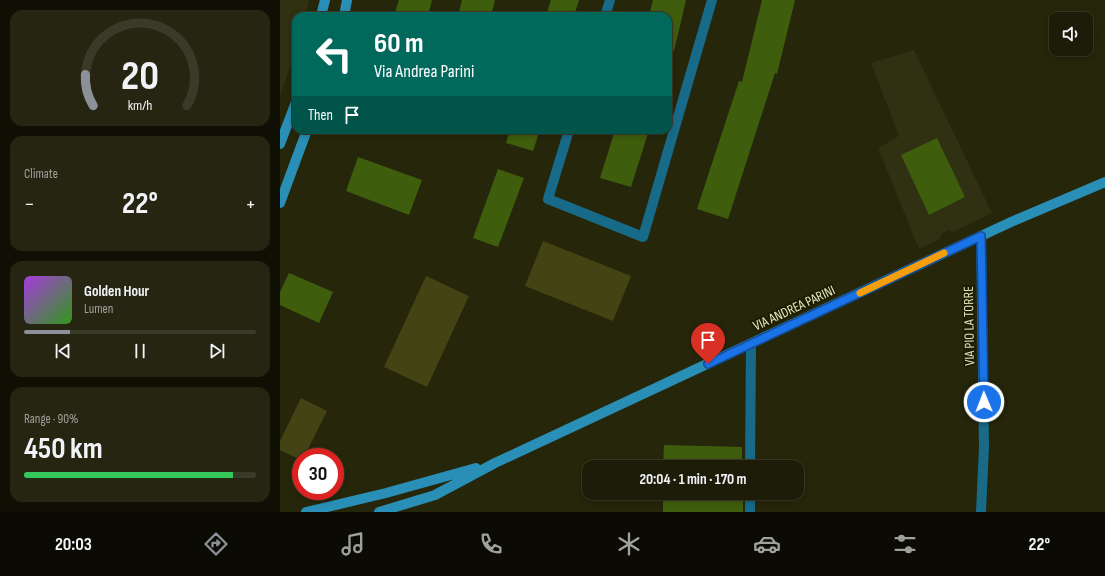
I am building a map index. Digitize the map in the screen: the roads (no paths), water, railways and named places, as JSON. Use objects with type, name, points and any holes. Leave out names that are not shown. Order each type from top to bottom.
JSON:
[{"type":"main road","points":[[322,12],[325,0]]},
{"type":"main road","points":[[345,12],[347,0]]},
{"type":"main road","points":[[280,144],[292,112]]},
{"type":"main road","points":[[280,203],[306,134]]},
{"type":"main road","name":"VIA ANDREA PARINI","points":[[495,463],[1011,222],[1105,182]]},
{"type":"main road","points":[[306,512],[386,493],[495,463]]},
{"type":"main road","points":[[379,512],[435,495],[495,463]]},
{"type":"street","points":[[606,12],[610,0]]},
{"type":"street","points":[[568,134],[548,199],[643,236],[712,0]]},
{"type":"street","name":"VIA PIO LA TORRE","points":[[981,236],[984,447],[981,512]]},
{"type":"street","points":[[750,460],[751,344]]},
{"type":"street","points":[[750,500],[750,512]]}]
